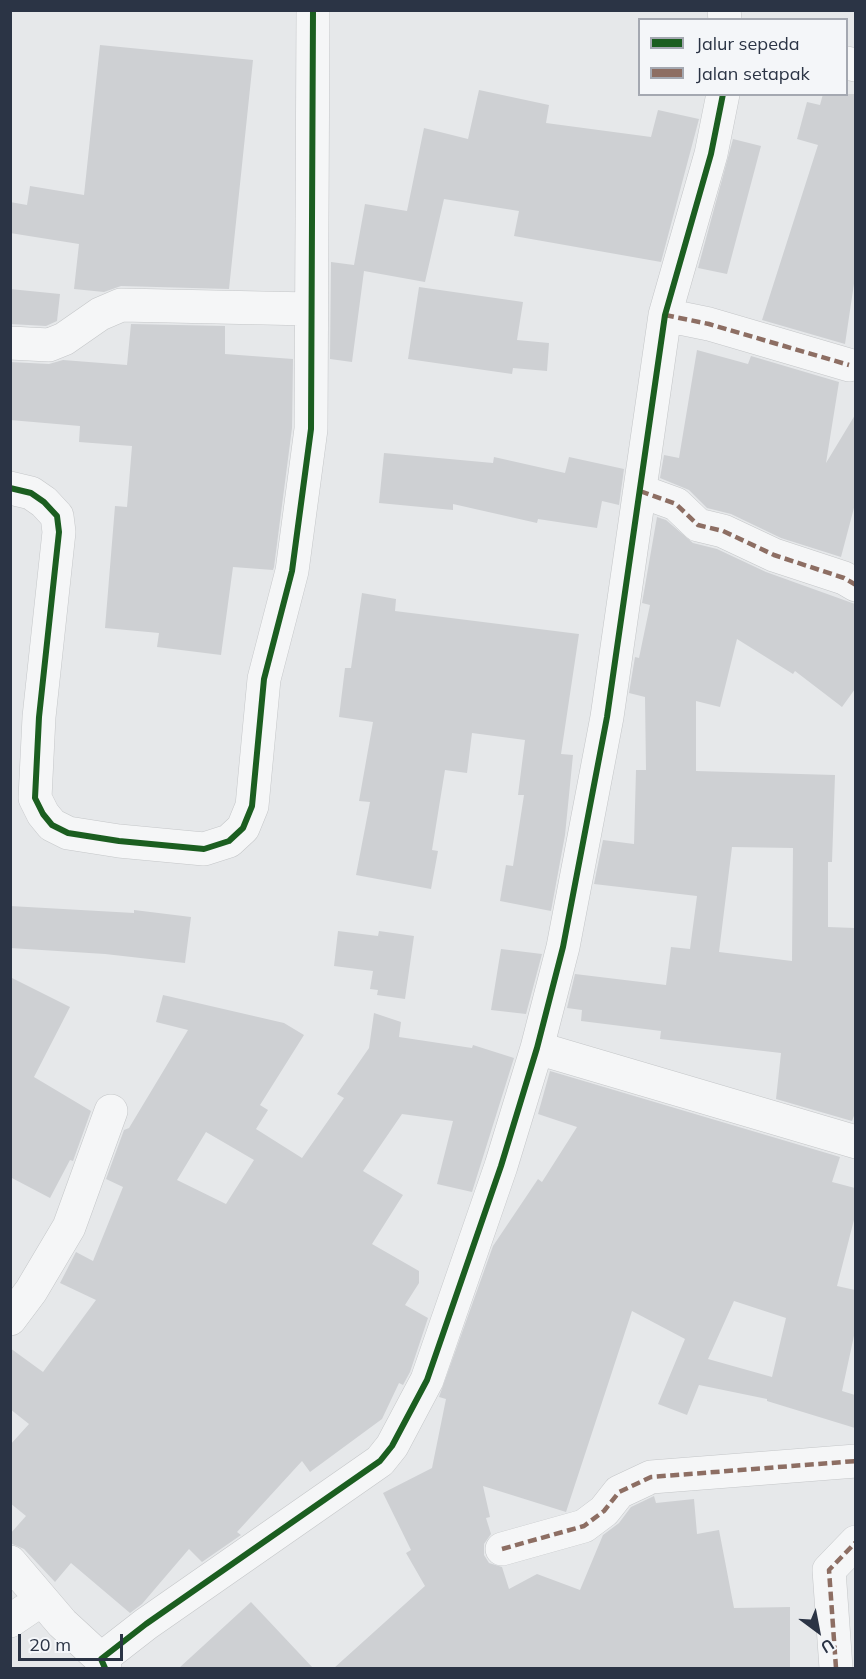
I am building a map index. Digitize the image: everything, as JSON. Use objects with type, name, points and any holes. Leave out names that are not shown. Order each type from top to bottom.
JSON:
[{"type":"street","points":[[10,488],[31,493],[44,502],[57,516],[59,532],[39,717],[23,785],[35,798],[52,825],[68,833],[204,849],[230,841],[243,828],[252,806],[264,679],[292,571],[311,429],[314,10]]},
{"type":"street","points":[[10,1562],[41,1600],[103,1664],[262,1541],[356,1480],[380,1461],[392,1446],[427,1380],[501,1166],[537,1048],[563,947],[607,717],[665,315],[711,154],[723,96]]},
{"type":"street","points":[[10,343],[49,345],[64,339],[100,314],[121,305],[311,309]]},
{"type":"street","points":[[665,315],[709,324],[849,365]]},
{"type":"street","points":[[640,491],[676,504],[698,525],[723,531],[774,555],[844,578],[855,585]]},
{"type":"street","points":[[537,1048],[855,1142]]},
{"type":"street","points":[[10,1319],[31,1291],[69,1227],[111,1111]]},
{"type":"street","points":[[502,1549],[584,1526],[604,1511],[619,1492],[651,1477],[855,1461]]},
{"type":"street","points":[[836,1668],[829,1570],[855,1542]]},
{"type":"street","points":[[10,1621],[41,1600]]},
{"type":"building","points":[[100,45],[253,60],[229,289],[121,286],[104,292],[74,289],[79,244],[10,233],[10,202],[27,205],[30,186],[84,195]]},
{"type":"building","points":[[479,90],[549,105],[546,123],[651,137],[658,110],[699,119],[661,262],[514,236],[519,211],[444,199],[425,282],[364,271],[352,362],[330,359],[331,262],[354,265],[365,204],[407,211],[424,128],[468,139]]},
{"type":"building","points":[[855,94],[855,277],[845,344],[762,320],[818,145],[797,139],[807,102],[820,105],[822,96]]},
{"type":"building","points":[[733,139],[761,146],[727,274],[698,268]]},
{"type":"building","points":[[419,287],[523,302],[517,340],[549,343],[547,371],[513,368],[512,374],[408,359]]},
{"type":"building","points":[[10,289],[60,294],[57,321],[46,326],[10,324]]},
{"type":"building","points":[[131,324],[225,326],[225,354],[293,359],[292,428],[274,567],[273,570],[233,567],[221,655],[157,647],[159,633],[105,628],[115,506],[127,507],[132,446],[79,442],[80,426],[10,420],[10,362],[49,364],[63,360],[127,365]]},
{"type":"building","points":[[697,350],[748,364],[751,356],[839,382],[826,463],[855,415],[855,504],[841,557],[781,538],[731,514],[707,508],[689,490],[660,478],[664,455],[679,458]]},
{"type":"building","points":[[384,453],[493,463],[494,457],[565,473],[569,457],[624,469],[619,505],[602,501],[597,528],[538,519],[537,523],[453,504],[453,510],[379,503]]},
{"type":"building","points":[[657,517],[666,520],[693,543],[717,549],[766,572],[855,604],[855,689],[842,707],[795,671],[793,674],[737,639],[720,707],[696,701],[696,771],[835,775],[832,862],[828,862],[828,927],[855,928],[855,1113],[852,1121],[776,1099],[781,1053],[660,1039],[661,1031],[581,1021],[582,1010],[567,1008],[575,974],[666,985],[671,947],[690,949],[697,896],[594,884],[603,840],[634,844],[636,770],[646,770],[645,697],[629,693],[635,657],[639,658],[650,605],[642,603]],"holes":[[[732,847],[793,848],[792,961],[719,952]]]},
{"type":"building","points":[[362,593],[396,599],[395,611],[579,634],[561,754],[573,755],[565,835],[551,911],[500,901],[506,865],[513,866],[524,795],[518,795],[525,740],[472,733],[467,773],[445,770],[432,850],[438,851],[431,889],[356,875],[370,802],[359,801],[373,722],[339,717],[345,668],[351,668]]},
{"type":"building","points":[[10,906],[134,913],[134,910],[191,917],[185,963],[105,954],[10,948]]},
{"type":"building","points":[[338,931],[378,936],[379,931],[414,936],[405,999],[377,995],[378,990],[370,989],[373,971],[334,966]]},
{"type":"building","points":[[501,949],[542,954],[526,1014],[491,1010]]},
{"type":"building","points":[[10,977],[70,1007],[34,1077],[91,1111],[73,1161],[70,1160],[50,1198],[10,1177]]},
{"type":"building","points":[[163,995],[284,1023],[304,1035],[260,1105],[268,1110],[256,1129],[302,1158],[344,1098],[337,1094],[369,1048],[374,1013],[401,1022],[399,1037],[472,1048],[473,1045],[514,1058],[472,1192],[437,1184],[453,1121],[402,1114],[363,1171],[403,1195],[372,1244],[419,1271],[419,1283],[405,1305],[428,1318],[410,1372],[403,1385],[399,1383],[382,1419],[310,1472],[302,1461],[237,1532],[241,1535],[202,1562],[189,1549],[142,1604],[130,1613],[71,1563],[55,1582],[24,1549],[10,1543],[10,1534],[26,1516],[10,1503],[10,1445],[29,1424],[10,1409],[10,1348],[43,1372],[96,1300],[60,1283],[76,1252],[93,1261],[123,1187],[106,1179],[124,1130],[129,1128],[188,1030],[156,1022]],"holes":[[[206,1132],[254,1160],[226,1204],[177,1180]]]},
{"type":"building","points":[[550,1071],[840,1157],[832,1182],[855,1188],[855,1216],[837,1286],[855,1290],[855,1331],[842,1391],[855,1395],[855,1428],[767,1401],[767,1399],[699,1385],[687,1415],[658,1404],[685,1339],[632,1311],[566,1512],[483,1486],[490,1517],[486,1518],[491,1534],[484,1544],[484,1555],[489,1563],[502,1567],[509,1589],[537,1574],[580,1590],[603,1535],[619,1523],[631,1507],[654,1496],[656,1503],[694,1499],[697,1534],[719,1530],[734,1608],[790,1607],[790,1668],[334,1668],[425,1586],[406,1553],[411,1550],[383,1493],[432,1468],[446,1399],[439,1397],[493,1246],[538,1179],[542,1182],[577,1127],[538,1114]],"holes":[[[734,1301],[786,1318],[772,1377],[708,1359]]]},
{"type":"building","points":[[251,1602],[313,1668],[179,1668]]},
{"type":"marked path","points":[[665,315],[709,324],[849,365]]},
{"type":"marked path","points":[[640,491],[676,504],[698,525],[723,531],[774,555],[844,578],[856,585]]},
{"type":"marked path","points":[[502,1549],[584,1526],[604,1511],[619,1492],[651,1477],[856,1461]]},
{"type":"marked path","points":[[836,1668],[829,1570],[856,1542]]},
{"type":"cycle path","points":[[10,488],[31,493],[44,502],[57,516],[59,532],[39,717],[35,798],[43,814],[52,825],[68,833],[119,841],[204,849],[229,841],[243,828],[252,806],[264,679],[292,571],[311,429],[313,10]]},
{"type":"cycle path","points":[[105,1668],[101,1659],[146,1624],[380,1461],[392,1446],[427,1380],[501,1166],[537,1048],[563,947],[607,717],[665,315],[711,154],[723,96]]}]
